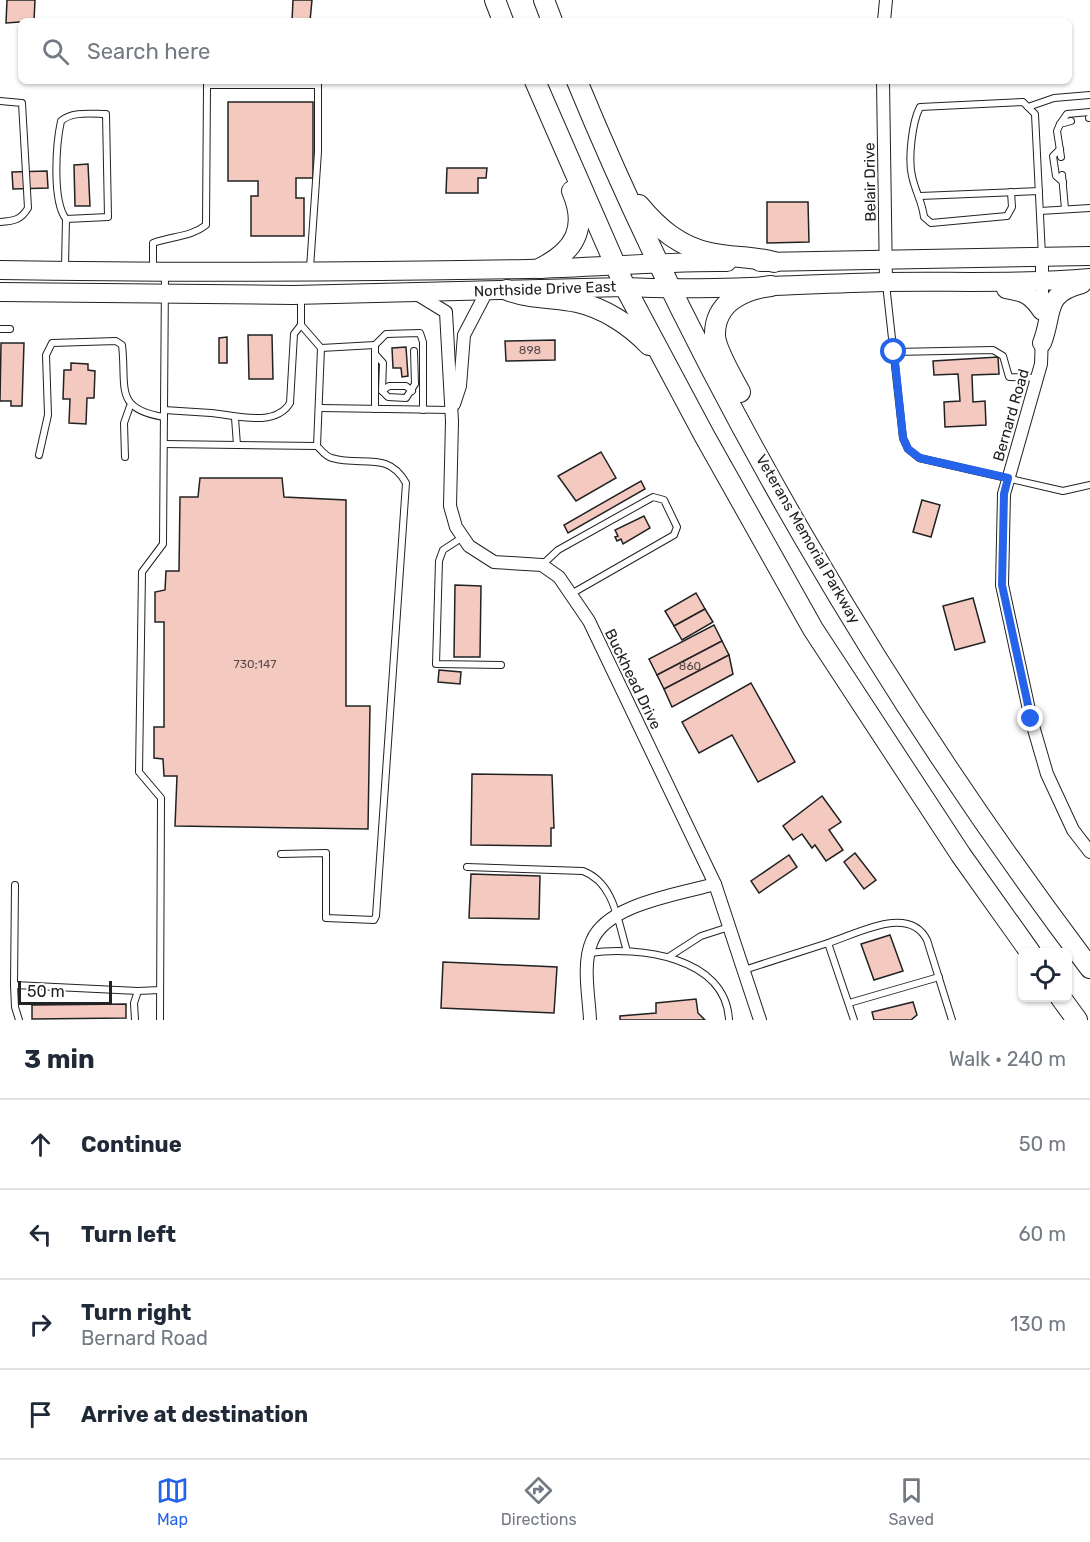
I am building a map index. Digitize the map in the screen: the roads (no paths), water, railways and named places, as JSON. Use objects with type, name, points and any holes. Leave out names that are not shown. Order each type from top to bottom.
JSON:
[{"type":"highway","points":[[495,0],[502,18]]},
{"type":"highway","points":[[502,0],[509,18]]},
{"type":"highway","points":[[544,0],[551,18]]},
{"type":"highway","points":[[526,84],[576,202],[579,216],[578,230],[570,247],[560,258],[541,268]]},
{"type":"highway","points":[[536,84],[625,287],[813,628],[961,855],[1026,948]]},
{"type":"highway","name":"Veterans Memorial Parkway","points":[[578,84],[672,289],[804,537],[872,650],[962,787],[1090,968]]},
{"type":"highway","points":[[625,189],[665,232],[688,247],[711,254],[752,256],[774,262]]},
{"type":"highway","points":[[771,286],[751,288],[733,297],[722,310],[715,338],[765,439],[804,537]]},
{"type":"highway","points":[[507,290],[525,297],[578,302],[608,314],[635,330],[664,360]]},
{"type":"highway","points":[[1064,1002],[1077,1020]]},
{"type":"main road","name":"Northside Drive East","points":[[0,270],[159,273],[310,272],[541,268],[659,261],[774,262],[1090,256]]},
{"type":"main road","name":"Northside Drive East","points":[[0,292],[301,295],[625,287],[672,289],[886,282],[1090,280]]},
{"type":"main road","points":[[1042,343],[1051,303],[1065,289],[1090,280]]},
{"type":"main road","points":[[931,282],[949,289],[996,288],[1024,292],[1032,296],[1042,311]]},
{"type":"street","points":[[884,18],[886,0]]},
{"type":"street","name":"Belair Drive","points":[[883,84],[886,282]]},
{"type":"street","name":"Bernard Road","points":[[1042,257],[1041,364],[1004,494],[1002,585],[1029,709],[1047,774],[1073,830],[1090,852]]},
{"type":"street","points":[[452,410],[460,386],[464,335],[487,291]]},
{"type":"street","points":[[413,292],[446,312],[452,410],[450,506],[456,527],[469,546],[494,562],[542,565]]},
{"type":"street","name":"Buckhead Drive","points":[[542,565],[560,577],[589,621],[715,884],[760,1020]]},
{"type":"street","points":[[590,1020],[587,968],[591,941],[605,923],[628,909],[715,884]]},
{"type":"lane","points":[[160,1020],[161,798],[139,772],[142,572],[163,544],[165,293],[153,243],[170,237],[195,234],[206,225],[207,85],[318,85],[318,152],[310,272]]},
{"type":"lane","points":[[1028,107],[1054,98],[1090,95]]},
{"type":"lane","points":[[0,101],[22,103],[28,208],[22,217],[14,221],[0,222]]},
{"type":"lane","points":[[1011,192],[1012,207],[1007,216],[932,223],[924,217],[921,196],[912,176],[913,120],[920,107],[1023,102],[1035,114],[1042,257]]},
{"type":"lane","points":[[65,271],[66,219],[60,212],[57,192],[61,121],[65,117],[80,114],[106,114],[108,217],[66,219]]},
{"type":"lane","points":[[1065,209],[1062,178],[1056,176],[1053,156],[1060,153],[1057,131],[1067,114],[1090,116]]},
{"type":"lane","points":[[1060,124],[1071,121]]},
{"type":"lane","points":[[921,196],[1039,191]]},
{"type":"lane","points":[[1040,211],[1090,208]]},
{"type":"lane","points":[[886,282],[903,438],[908,449],[920,458],[1063,491],[1090,485]]},
{"type":"lane","points":[[301,295],[302,325],[321,348],[320,408],[316,446]]},
{"type":"lane","points":[[39,455],[48,415],[46,355],[52,343],[116,341],[122,345],[125,394],[130,406],[143,414],[214,413],[236,418],[275,415],[286,410],[290,403],[294,334],[302,325]]},
{"type":"lane","points":[[0,329],[10,329]]},
{"type":"lane","points":[[413,333],[413,342]]},
{"type":"lane","points":[[321,348],[375,345],[386,334],[420,333],[423,342],[423,410]]},
{"type":"lane","points":[[375,345],[375,409]]},
{"type":"lane","points":[[894,352],[993,350],[1003,356],[1009,377],[1038,378]]},
{"type":"lane","points":[[375,354],[383,363],[382,391],[388,397],[406,398],[415,384],[414,351]]},
{"type":"lane","points":[[382,391],[388,386],[406,386],[412,391]]},
{"type":"lane","points":[[125,457],[124,423],[130,406]]},
{"type":"lane","points":[[320,408],[452,410]]},
{"type":"lane","points":[[236,418],[237,445]]},
{"type":"lane","points":[[164,444],[316,446],[330,458],[384,462],[400,472],[406,483],[374,920],[326,918],[326,854],[281,854]]},
{"type":"lane","points":[[542,565],[558,550],[653,497],[664,500],[677,526],[674,535],[571,594]]},
{"type":"lane","points":[[463,537],[443,550],[439,561],[436,664],[501,665]]},
{"type":"lane","points":[[467,867],[583,871],[591,874],[600,883],[619,914],[627,951]]},
{"type":"lane","points":[[15,885],[14,985],[19,1020]]},
{"type":"lane","points":[[743,970],[892,922],[906,921],[922,930],[952,1020]]},
{"type":"lane","points":[[670,956],[701,936],[729,927]]},
{"type":"lane","points":[[828,942],[854,1020]]},
{"type":"lane","points":[[590,953],[610,949],[670,956],[692,966],[715,984],[723,997],[729,1020]]},
{"type":"lane","points":[[849,1003],[939,977]]},
{"type":"lane","points":[[14,985],[160,990]]},
{"type":"lane","points":[[135,1020],[134,1003],[138,990]]}]
